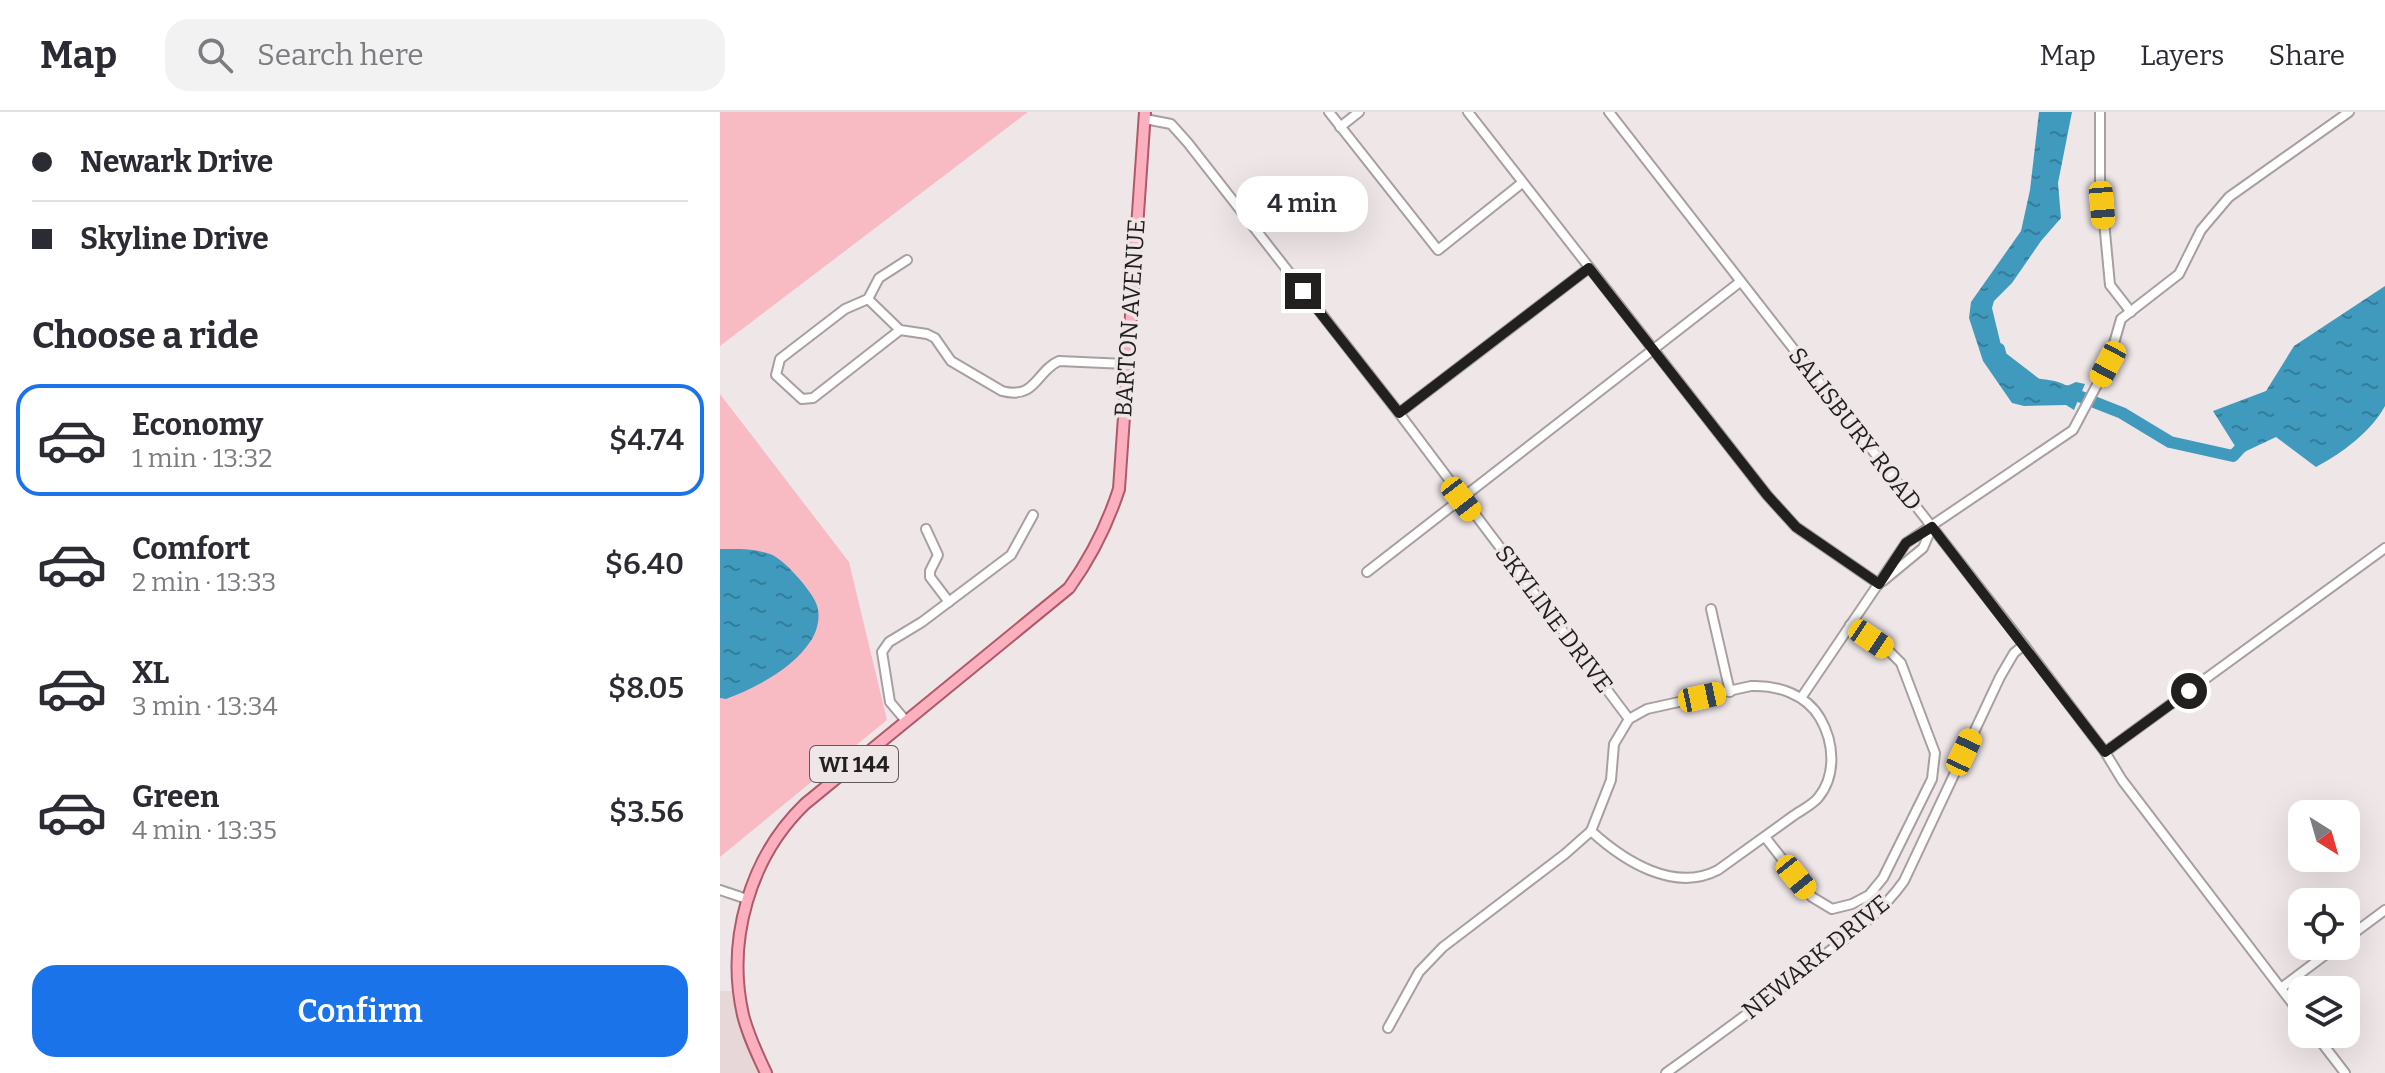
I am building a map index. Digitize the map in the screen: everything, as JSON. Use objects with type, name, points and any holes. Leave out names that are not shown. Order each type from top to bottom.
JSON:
[{"type":"main road","name":"BARTON AVENUE","points":[[906,721],[1069,588],[1091,558],[1109,522],[1119,489],[1145,116]]},
{"type":"main road","name":"WI 144","points":[[766,1073],[747,1030],[740,991],[740,941],[747,899],[768,852],[794,815],[906,721]]},
{"type":"street","points":[[1329,112],[1438,250],[1522,183]]},
{"type":"street","points":[[1340,127],[1359,112]]},
{"type":"street","points":[[1468,112],[1767,495],[1796,527],[1879,584]]},
{"type":"street","points":[[2100,112],[2100,179],[2110,285],[2131,312]]},
{"type":"street","name":"SALISBURY ROAD","points":[[1612,113],[2024,645],[2105,752],[2122,780],[2288,997]]},
{"type":"street","points":[[1801,698],[1906,543],[2073,430],[2108,364],[2118,326],[2179,274],[2201,230],[2229,197],[2346,114]]},
{"type":"street","name":"SKYLINE DRIVE","points":[[1145,116],[1171,124],[1179,133],[1399,413],[1629,719]]},
{"type":"street","points":[[900,330],[813,398],[802,399],[776,375],[780,359],[845,309],[868,299],[879,278],[907,260]]},
{"type":"street","points":[[1399,413],[1589,268]]},
{"type":"street","points":[[1367,572],[1740,282]]},
{"type":"street","points":[[868,299],[900,330],[935,338],[951,361],[1012,394],[1027,391],[1051,365],[1059,361],[1126,364]]},
{"type":"street","points":[[906,721],[890,702],[882,652],[889,642],[1011,555],[1033,515]]},
{"type":"street","points":[[1879,584],[1923,548],[1932,527]]},
{"type":"street","points":[[926,529],[938,555],[930,577],[949,602]]},
{"type":"street","points":[[2105,752],[2385,548]]},
{"type":"street","points":[[1711,609],[1730,692]]},
{"type":"street","points":[[1765,837],[1812,897],[1832,909],[1852,904],[1869,895],[1883,878],[1932,779],[1935,753],[1901,663],[1850,625]]},
{"type":"street","name":"NEWARK DRIVE","points":[[1666,1073],[1808,968],[1892,898],[1904,881],[2000,677],[2014,653],[2024,645]]},
{"type":"street","points":[[1388,1028],[1419,972],[1443,947],[1591,831],[1611,780],[1614,744],[1629,719],[1647,709],[1751,686],[1772,686],[1801,698],[1818,713],[1828,733],[1832,751],[1830,774],[1817,799],[1711,874],[1680,879],[1652,873],[1591,831]]},
{"type":"street","points":[[720,890],[747,899]]},
{"type":"street","points":[[2360,929],[2385,910]]},
{"type":"street","points":[[2281,988],[2318,960]]},
{"type":"street","points":[[2326,1048],[2345,1073]]},
{"type":"shaded area","points":[[720,112],[1028,112],[720,346]]},
{"type":"shaded area","points":[[720,394],[849,562],[887,720],[720,857]]},
{"type":"shaded area","points":[[720,991],[733,991],[741,1031],[759,1073],[720,1073]]},
{"type":"water","points":[[2039,112],[2072,112],[2058,183],[2061,218],[2012,283],[1994,301],[1992,308],[2006,366],[2022,375],[2067,386],[2076,382],[2085,384],[2074,410],[2066,405],[2024,406],[2012,403],[1983,361],[1969,318],[1971,302],[2021,231],[2030,190]]},
{"type":"water","points":[[2385,286],[2385,406],[2372,425],[2346,448],[2316,467],[2276,437],[2240,454],[2213,411],[2266,391],[2294,346]]},
{"type":"water","points":[[720,549],[751,550],[776,557],[803,583],[813,597],[818,612],[814,635],[795,659],[762,683],[726,699],[720,698]]},
{"type":"waterway","points":[[1999,349],[2001,357],[2040,387]]},
{"type":"waterway","points":[[2066,391],[2122,413],[2170,442],[2233,456],[2247,441]]},
{"type":"route","points":[[1303,291],[1399,413],[1589,268],[1767,495],[1796,527],[1879,584],[1906,543],[1932,527],[2105,752],[2189,691]]}]
